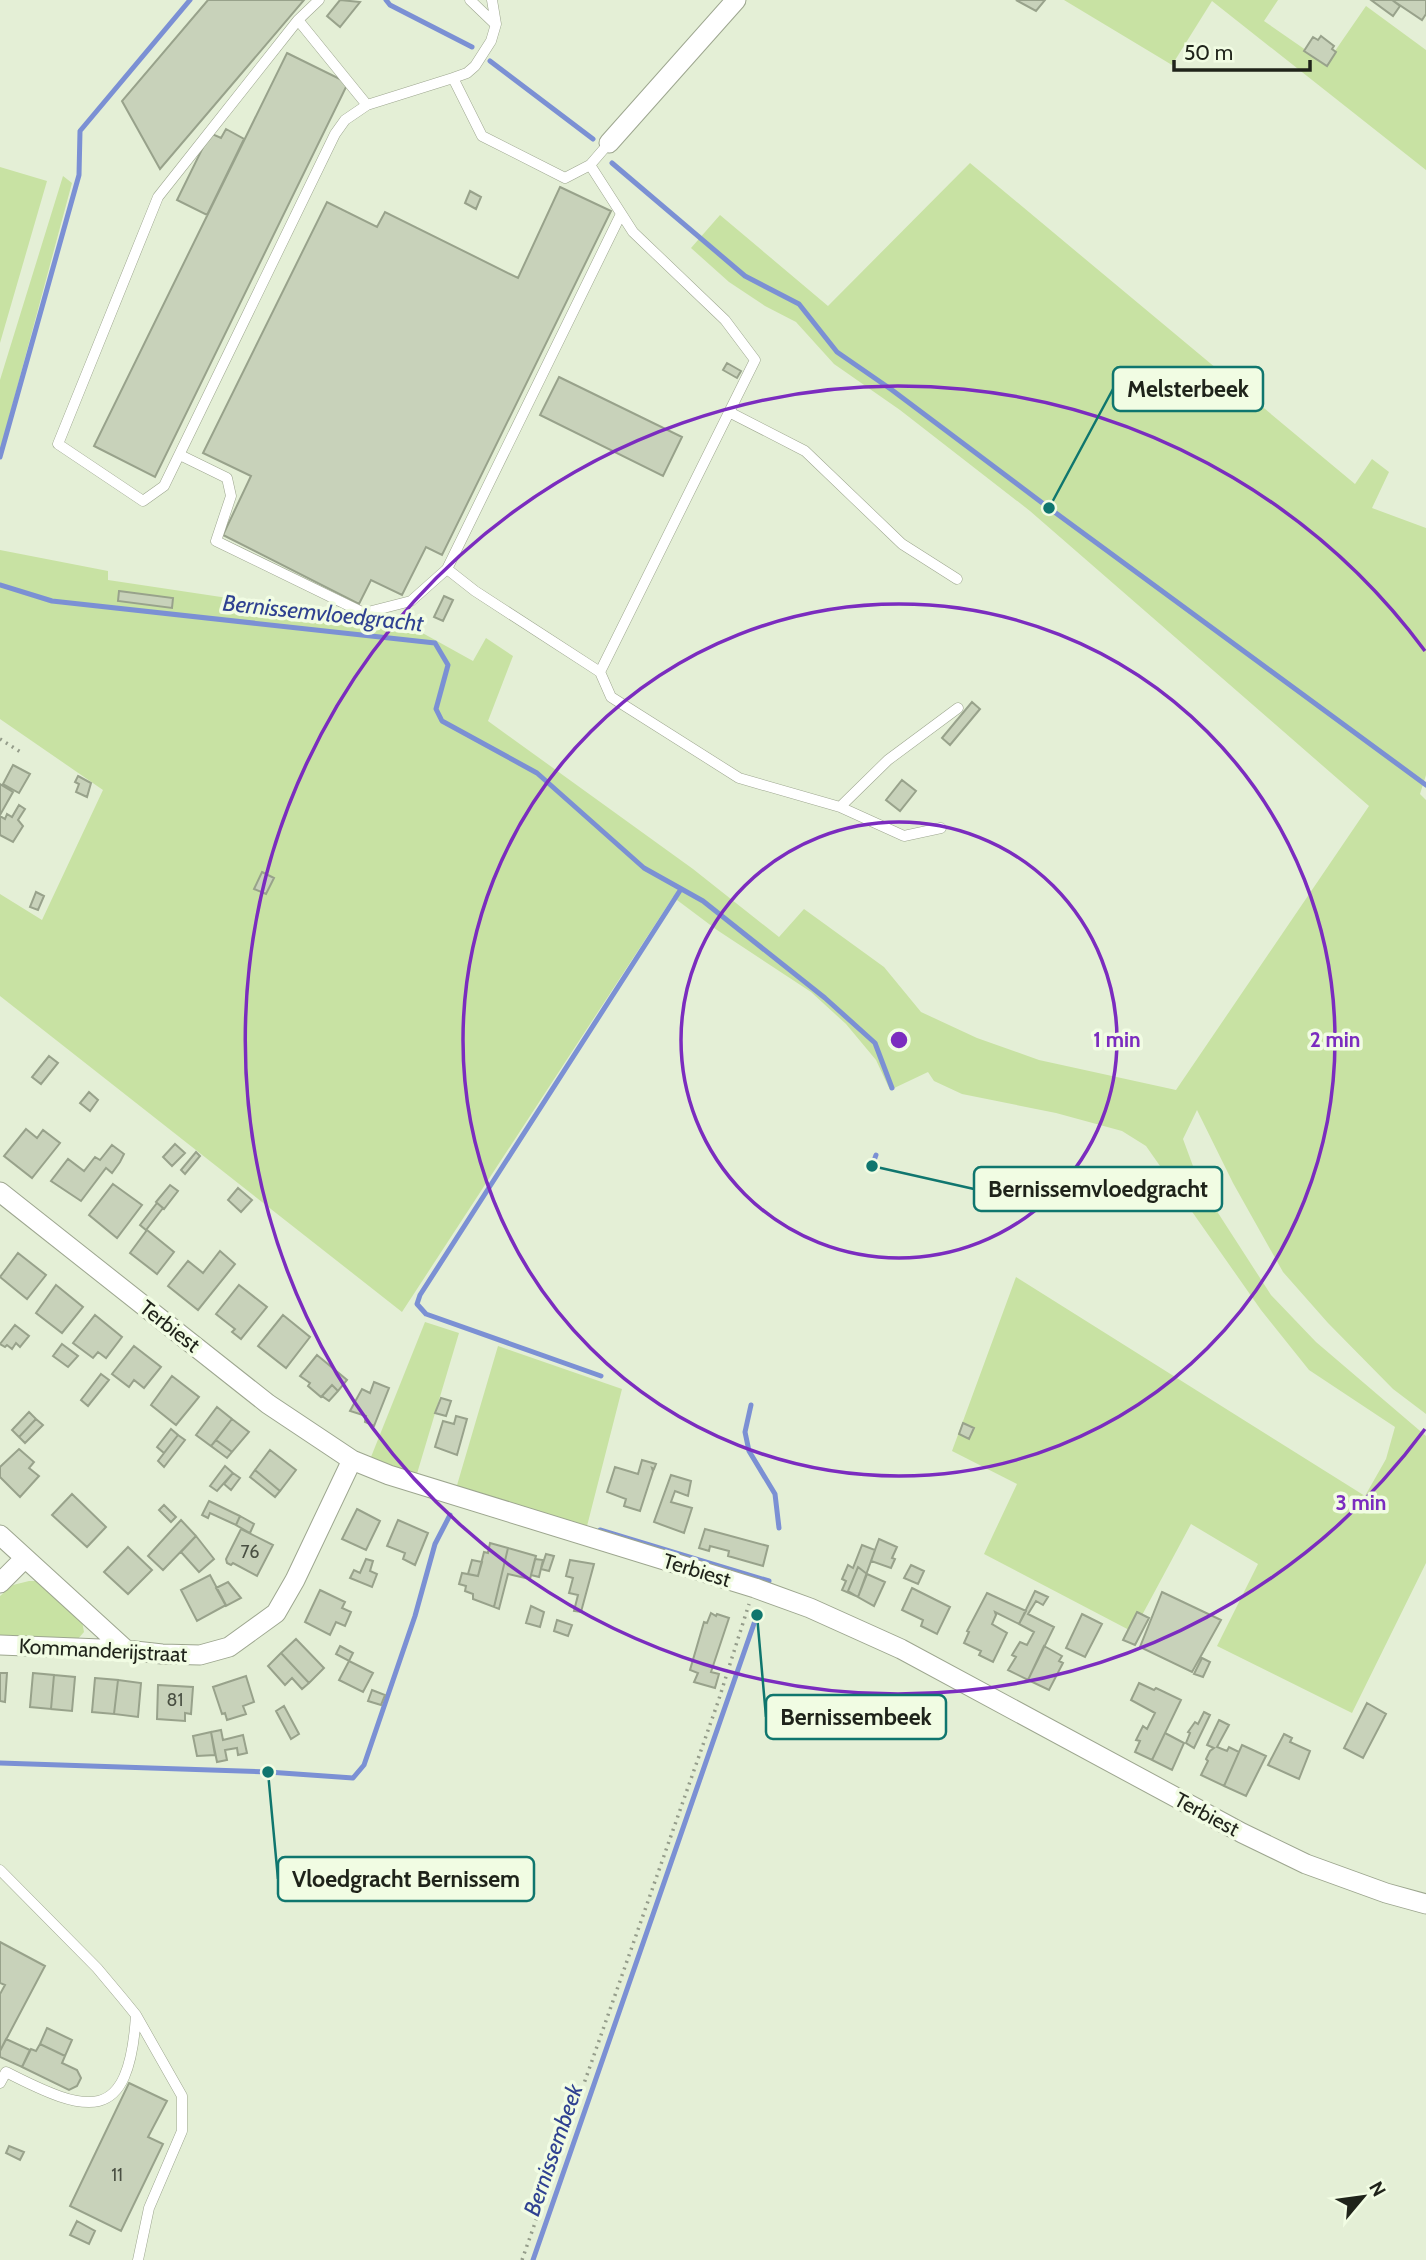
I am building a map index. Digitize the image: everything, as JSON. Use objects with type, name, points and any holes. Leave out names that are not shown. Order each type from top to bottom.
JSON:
[{"type":"street","points":[[609,143],[736,0]]},
{"type":"street","name":"Terbiest","points":[[0,1192],[268,1404],[352,1460],[410,1482],[755,1588],[810,1608],[901,1649],[1242,1833],[1306,1864],[1386,1893],[1426,1904]]},
{"type":"street","name":"Kommanderijstraat","points":[[0,1645],[200,1655],[229,1647],[276,1613],[295,1580],[352,1460]]},
{"type":"street","points":[[0,1535],[126,1650]]},
{"type":"street","points":[[0,1583],[25,1558]]},
{"type":"lane","points":[[319,0],[299,20],[158,197],[58,444],[143,501],[164,486],[335,134],[345,120],[367,105],[467,73],[475,66],[491,41],[496,24],[492,0]]},
{"type":"lane","points":[[470,0],[496,24]]},
{"type":"lane","points":[[299,20],[367,105]]},
{"type":"lane","points":[[453,78],[482,135],[565,178],[590,165],[609,143]]},
{"type":"lane","points":[[590,165],[633,232],[725,320],[755,360],[600,672]]},
{"type":"lane","points":[[180,455],[227,478],[231,496],[216,541],[364,613],[411,601],[447,569],[621,214]]},
{"type":"lane","points":[[729,412],[805,451],[902,544],[957,579]]},
{"type":"lane","points":[[447,569],[475,591],[600,672],[611,697],[739,778],[840,807],[904,836],[941,828]]},
{"type":"lane","points":[[840,807],[888,760],[958,708]]},
{"type":"lane","points":[[0,1870],[97,1968],[136,2015],[182,2096],[182,2131],[149,2208],[138,2260]]},
{"type":"lane","points":[[0,2083],[6,2072],[73,2102],[91,2103],[105,2100],[117,2090],[125,2076],[135,2033],[136,2015]]},
{"type":"path","points":[[0,738],[22,753]]},
{"type":"path","points":[[522,2260],[718,1702],[755,1588]]},
{"type":"green space","points":[[1064,0],[1278,0],[1264,21],[1326,64],[1366,6],[1426,50],[1426,170],[1212,1],[1172,65]]},
{"type":"green space","points":[[970,163],[1355,484],[1372,459],[1389,472],[1372,508],[1426,528],[1426,775],[1420,794],[1426,800],[1426,1414],[1393,1389],[1328,1323],[1283,1272],[1233,1183],[1197,1110],[1183,1139],[1200,1185],[1271,1295],[1316,1342],[1426,1436],[1426,1563],[1352,1713],[1217,1646],[1258,1564],[1191,1524],[1133,1632],[984,1554],[1017,1484],[952,1451],[1016,1277],[1365,1496],[1386,1459],[1395,1427],[1309,1370],[1261,1310],[1146,1146],[1122,1131],[1056,1113],[962,1094],[934,1081],[928,1072],[890,1090],[876,1060],[846,1024],[811,992],[717,930],[673,897],[402,1312],[0,996],[0,894],[42,920],[103,790],[0,719],[0,550],[108,571],[108,580],[408,625],[473,661],[486,638],[513,656],[488,721],[693,869],[779,937],[804,909],[884,967],[921,1012],[977,1038],[1039,1060],[1176,1090],[1369,806],[1030,511],[900,410],[834,364],[796,322],[765,306],[729,282],[691,248],[720,215],[828,306]]},
{"type":"green space","points":[[0,167],[47,181],[0,343]]},
{"type":"green space","points":[[63,176],[72,183],[0,451],[0,380]]},
{"type":"green space","points":[[425,1322],[459,1333],[416,1477],[371,1457]]},
{"type":"green space","points":[[498,1346],[622,1389],[586,1530],[455,1492]]},
{"type":"green space","points":[[36,1581],[82,1621],[84,1632],[77,1640],[0,1635],[0,1596],[13,1585]]},
{"type":"building","points":[[208,0],[304,0],[160,169],[122,101]]},
{"type":"building","points":[[340,0],[360,2],[340,27],[327,16]]},
{"type":"building","points":[[1016,0],[1045,0],[1036,11]]},
{"type":"building","points":[[1371,0],[1392,0],[1400,6],[1393,16]]},
{"type":"building","points":[[1392,0],[1426,0],[1426,14],[1422,20]]},
{"type":"building","points":[[1321,36],[1334,46],[1332,49],[1336,52],[1327,66],[1304,51],[1313,37],[1318,40]]},
{"type":"building","points":[[287,53],[348,83],[155,477],[94,446]]},
{"type":"building","points":[[226,129],[244,139],[207,215],[177,200],[210,133],[221,138]]},
{"type":"building","points":[[560,187],[611,211],[442,555],[426,547],[402,595],[371,580],[359,604],[223,535],[251,476],[203,453],[327,202],[377,227],[385,212],[518,278]]},
{"type":"building","points":[[470,191],[481,197],[476,209],[465,203]]},
{"type":"building","points":[[727,363],[741,371],[737,378],[723,370]]},
{"type":"building","points":[[559,377],[682,437],[663,476],[540,415]]},
{"type":"building","points":[[119,591],[173,598],[172,608],[118,601]]},
{"type":"building","points":[[444,596],[453,600],[443,621],[434,617]]},
{"type":"building","points":[[972,702],[980,709],[950,745],[942,738]]},
{"type":"building","points":[[13,765],[30,774],[19,793],[3,784]]},
{"type":"building","points":[[78,776],[91,783],[87,797],[76,792],[79,784],[75,782]]},
{"type":"building","points":[[902,780],[916,791],[900,811],[886,800]]},
{"type":"building","points":[[0,784],[13,792],[0,815]]},
{"type":"building","points":[[19,805],[25,809],[18,820],[23,826],[13,842],[0,835],[0,816],[5,819],[7,814],[12,817]]},
{"type":"building","points":[[262,872],[274,878],[266,894],[254,889]]},
{"type":"building","points":[[36,892],[44,896],[38,910],[30,907]]},
{"type":"building","points":[[49,1056],[58,1063],[41,1084],[32,1077]]},
{"type":"building","points":[[89,1092],[98,1100],[90,1111],[80,1103]]},
{"type":"building","points":[[26,1129],[37,1138],[43,1130],[60,1143],[32,1178],[4,1156]]},
{"type":"building","points":[[175,1144],[185,1153],[172,1166],[163,1157]]},
{"type":"building","points":[[112,1145],[124,1154],[120,1162],[112,1173],[106,1168],[81,1201],[51,1181],[68,1159],[84,1171],[95,1157],[100,1160]]},
{"type":"building","points":[[196,1152],[200,1156],[185,1174],[181,1170]]},
{"type":"building","points":[[113,1184],[142,1205],[117,1238],[89,1215]]},
{"type":"building","points":[[170,1185],[178,1191],[164,1209],[156,1202]]},
{"type":"building","points":[[238,1188],[252,1200],[241,1212],[228,1200]]},
{"type":"building","points":[[157,1203],[163,1208],[146,1230],[140,1225]]},
{"type":"building","points":[[147,1230],[174,1252],[157,1274],[130,1253]]},
{"type":"building","points":[[220,1251],[235,1264],[198,1310],[168,1286],[188,1261],[203,1273]]},
{"type":"building","points":[[18,1253],[46,1275],[27,1299],[0,1277]]},
{"type":"building","points":[[56,1285],[83,1307],[62,1333],[36,1313]]},
{"type":"building","points":[[239,1285],[267,1307],[241,1339],[232,1332],[235,1329],[216,1314]]},
{"type":"building","points":[[95,1315],[122,1337],[106,1358],[98,1352],[93,1358],[73,1343]]},
{"type":"building","points":[[283,1315],[310,1337],[286,1368],[258,1346]]},
{"type":"building","points":[[15,1325],[29,1336],[20,1347],[16,1343],[12,1349],[0,1344]]},
{"type":"building","points":[[62,1344],[78,1356],[68,1367],[53,1356]]},
{"type":"building","points":[[134,1346],[161,1367],[144,1388],[134,1380],[129,1387],[112,1374]]},
{"type":"building","points":[[317,1355],[347,1380],[338,1391],[332,1385],[321,1397],[308,1386],[310,1383],[300,1376]]},
{"type":"building","points":[[101,1374],[109,1380],[88,1406],[81,1400]]},
{"type":"building","points":[[172,1376],[199,1397],[176,1425],[151,1405]]},
{"type":"building","points":[[374,1382],[389,1388],[374,1426],[365,1422],[366,1416],[350,1411],[362,1389],[370,1393]]},
{"type":"building","points":[[332,1385],[338,1391],[329,1401],[322,1396]]},
{"type":"building","points":[[441,1398],[451,1401],[446,1416],[435,1413]]},
{"type":"building","points":[[217,1407],[232,1419],[211,1446],[196,1435]]},
{"type":"building","points":[[29,1412],[36,1419],[19,1437],[12,1430]]},
{"type":"building","points":[[456,1416],[467,1419],[457,1455],[435,1447],[443,1421],[454,1424]]},
{"type":"building","points":[[36,1419],[43,1425],[25,1443],[19,1437]]},
{"type":"building","points":[[232,1419],[249,1432],[232,1452],[216,1440]]},
{"type":"building","points":[[963,1423],[974,1428],[969,1439],[959,1434]]},
{"type":"building","points":[[171,1429],[178,1435],[164,1453],[157,1447]]},
{"type":"building","points":[[178,1435],[185,1440],[164,1467],[158,1461]]},
{"type":"building","points":[[216,1440],[232,1452],[227,1458],[211,1446]]},
{"type":"building","points":[[19,1449],[34,1462],[29,1468],[39,1476],[20,1497],[0,1477],[0,1467]]},
{"type":"building","points":[[270,1450],[296,1470],[280,1491],[255,1470]]},
{"type":"building","points":[[642,1460],[656,1464],[654,1469],[652,1468],[640,1511],[624,1506],[626,1499],[607,1492],[615,1467],[638,1474]]},
{"type":"building","points":[[225,1466],[233,1473],[217,1491],[210,1486]]},
{"type":"building","points":[[255,1470],[280,1491],[275,1497],[250,1477]]},
{"type":"building","points":[[233,1473],[240,1478],[231,1490],[224,1484]]},
{"type":"building","points":[[671,1475],[691,1481],[688,1496],[675,1491],[671,1502],[692,1508],[684,1533],[654,1522]]},
{"type":"building","points":[[72,1494],[106,1527],[87,1547],[52,1515]]},
{"type":"building","points":[[209,1501],[240,1516],[236,1525],[210,1513],[208,1518],[202,1515]]},
{"type":"building","points":[[164,1505],[176,1517],[171,1522],[159,1510]]},
{"type":"building","points":[[357,1509],[380,1521],[366,1550],[342,1539]]},
{"type":"building","points":[[240,1516],[254,1524],[250,1533],[236,1525]]},
{"type":"building","points":[[181,1520],[196,1536],[163,1570],[148,1556]]},
{"type":"building","points":[[398,1520],[428,1533],[415,1565],[403,1559],[405,1553],[387,1546]]},
{"type":"building","points":[[241,1529],[273,1545],[257,1576],[233,1563],[227,1563],[226,1559]]},
{"type":"building","points":[[705,1529],[768,1546],[763,1566],[728,1556],[729,1551],[710,1546],[709,1551],[699,1548]]},
{"type":"building","points":[[196,1536],[214,1559],[199,1572],[181,1552]]},
{"type":"building","points":[[879,1539],[897,1547],[891,1568],[871,1561]]},
{"type":"building","points":[[490,1543],[508,1548],[494,1607],[473,1599],[473,1594],[465,1591],[466,1586],[459,1584],[462,1573],[478,1576],[484,1552],[488,1553]]},
{"type":"building","points":[[862,1545],[875,1550],[858,1597],[842,1590],[846,1581],[842,1579],[848,1565],[853,1568]]},
{"type":"building","points":[[128,1547],[152,1570],[128,1594],[104,1572]]},
{"type":"building","points":[[508,1548],[536,1556],[530,1579],[508,1574],[499,1609],[494,1607]]},
{"type":"building","points":[[546,1554],[554,1556],[549,1571],[541,1569]]},
{"type":"building","points":[[366,1559],[373,1561],[370,1571],[377,1574],[372,1587],[350,1578],[354,1570],[360,1573]]},
{"type":"building","points":[[535,1559],[543,1560],[539,1577],[531,1575]]},
{"type":"building","points":[[472,1560],[482,1562],[478,1576],[468,1574]]},
{"type":"building","points":[[570,1560],[594,1564],[581,1612],[574,1611],[578,1595],[569,1593],[573,1578],[566,1576]]},
{"type":"building","points":[[911,1565],[924,1571],[918,1584],[904,1578]]},
{"type":"building","points":[[858,1567],[867,1574],[858,1597],[848,1591]]},
{"type":"building","points":[[867,1574],[885,1582],[874,1606],[858,1597]]},
{"type":"building","points":[[210,1575],[226,1605],[197,1621],[181,1590]]},
{"type":"building","points":[[228,1582],[241,1598],[226,1606],[216,1588]]},
{"type":"building","points":[[912,1588],[950,1607],[937,1634],[921,1626],[923,1620],[902,1610]]},
{"type":"building","points":[[320,1590],[345,1602],[342,1608],[351,1612],[345,1626],[336,1622],[330,1635],[305,1622]]},
{"type":"building","points":[[1035,1591],[1048,1597],[1043,1605],[1036,1601],[1028,1614],[1054,1627],[1028,1680],[1008,1670],[1016,1657],[1012,1655],[1020,1642],[1027,1645],[1034,1632],[1019,1624]]},
{"type":"building","points":[[1162,1592],[1221,1620],[1192,1672],[1140,1647]]},
{"type":"building","points":[[987,1593],[1026,1611],[1019,1624],[995,1612],[992,1624],[1007,1633],[993,1662],[979,1655],[981,1651],[964,1643],[969,1632],[967,1631]]},
{"type":"building","points":[[531,1606],[544,1612],[540,1627],[526,1623]]},
{"type":"building","points":[[1137,1612],[1149,1618],[1135,1645],[1123,1640]]},
{"type":"building","points":[[711,1613],[729,1618],[711,1672],[719,1674],[715,1688],[694,1682],[698,1673],[690,1670],[704,1622],[707,1623]]},
{"type":"building","points":[[1082,1614],[1102,1624],[1085,1657],[1066,1648]]},
{"type":"building","points":[[557,1620],[572,1625],[568,1636],[554,1631]]},
{"type":"building","points":[[296,1639],[324,1668],[309,1683],[281,1653]]},
{"type":"building","points":[[340,1646],[353,1653],[349,1661],[336,1654]]},
{"type":"building","points":[[1044,1646],[1062,1656],[1059,1661],[1063,1663],[1049,1690],[1028,1680]]},
{"type":"building","points":[[281,1653],[309,1683],[302,1689],[292,1678],[285,1685],[268,1666]]},
{"type":"building","points":[[1202,1658],[1210,1662],[1203,1677],[1194,1674]]},
{"type":"building","points":[[349,1661],[373,1673],[363,1692],[339,1680]]},
{"type":"building","points":[[0,1673],[7,1673],[5,1702],[0,1701]]},
{"type":"building","points":[[33,1673],[54,1675],[51,1709],[30,1707]]},
{"type":"building","points":[[54,1675],[75,1677],[72,1711],[51,1709]]},
{"type":"building","points":[[246,1676],[254,1702],[243,1706],[246,1714],[227,1720],[225,1713],[222,1714],[213,1687]]},
{"type":"building","points":[[95,1678],[118,1680],[114,1714],[92,1712]]},
{"type":"building","points":[[118,1680],[141,1683],[138,1717],[114,1714]]},
{"type":"building","points":[[1139,1683],[1181,1700],[1152,1760],[1135,1752],[1140,1741],[1136,1740],[1143,1726],[1147,1729],[1155,1713],[1131,1700]]},
{"type":"building","points":[[158,1685],[193,1687],[191,1714],[185,1713],[185,1721],[157,1719]]},
{"type":"building","points":[[372,1690],[385,1695],[381,1705],[368,1701]]},
{"type":"building","points":[[1367,1703],[1386,1714],[1363,1758],[1344,1748]]},
{"type":"building","points":[[284,1706],[299,1734],[291,1739],[276,1711]]},
{"type":"building","points":[[1204,1712],[1210,1715],[1194,1748],[1186,1743],[1190,1733],[1188,1732],[1195,1722],[1198,1724]]},
{"type":"building","points":[[1219,1720],[1229,1725],[1217,1747],[1227,1751],[1229,1747],[1239,1752],[1224,1786],[1201,1775],[1208,1761],[1206,1759],[1214,1748],[1207,1745]]},
{"type":"building","points":[[221,1730],[223,1740],[243,1735],[247,1753],[238,1755],[237,1748],[225,1750],[227,1760],[217,1762],[211,1732]]},
{"type":"building","points":[[211,1732],[215,1755],[197,1756],[193,1736]]},
{"type":"building","points":[[1165,1733],[1184,1743],[1172,1770],[1152,1760]]},
{"type":"building","points":[[1284,1734],[1292,1738],[1290,1742],[1310,1751],[1299,1779],[1268,1765]]},
{"type":"building","points":[[1242,1745],[1266,1756],[1246,1796],[1224,1786]]},
{"type":"building","points":[[0,1942],[45,1966],[0,2051],[0,1994],[5,1985],[0,1983]]},
{"type":"building","points":[[47,2028],[72,2040],[65,2056],[40,2044]]},
{"type":"building","points":[[6,2039],[30,2050],[22,2067],[0,2057]]},
{"type":"building","points":[[40,2044],[65,2056],[62,2063],[77,2070],[81,2078],[77,2086],[69,2090],[22,2067],[31,2049],[36,2051]]},
{"type":"building","points":[[129,2083],[167,2101],[148,2137],[163,2144],[121,2231],[70,2206]]},
{"type":"building","points":[[9,2146],[24,2152],[20,2160],[6,2153]]},
{"type":"building","points":[[77,2221],[95,2231],[89,2244],[70,2235]]},
{"type":"waterway","name":"Bernissemvloedgracht","points":[[0,457],[79,175],[80,131],[190,0]]},
{"type":"waterway","points":[[386,0],[390,5],[472,47]]},
{"type":"waterway","points":[[490,61],[593,139]]},
{"type":"waterway","points":[[612,163],[745,276],[799,304],[837,352],[1426,785]]},
{"type":"waterway","name":"Bernissemvloedgracht","points":[[0,585],[52,601],[435,643],[448,665],[436,709],[442,721],[537,773],[644,868],[703,901],[825,998],[875,1043],[892,1088]]},
{"type":"waterway","points":[[601,1376],[426,1314],[417,1304],[420,1295],[681,889]]},
{"type":"waterway","name":"Bernissemvloedgracht","points":[[872,1166],[876,1155]]},
{"type":"waterway","name":"Bernissemvloedgracht","points":[[751,1405],[745,1432],[749,1451],[775,1494],[779,1528]]},
{"type":"waterway","points":[[0,1763],[268,1772],[353,1778],[364,1765],[415,1616],[435,1544],[450,1515]]},
{"type":"waterway","points":[[600,1530],[769,1581]]},
{"type":"waterway","name":"Bernissembeek","points":[[533,2260],[757,1615]]},
{"type":"place","name":"Melsterbeek","points":[[1049,508]]},
{"type":"place","name":"Bernissemvloedgracht","points":[[872,1166]]},
{"type":"place","name":"Bernissembeek","points":[[757,1615]]},
{"type":"place","name":"Vloedgracht Bernissem","points":[[268,1772]]}]
